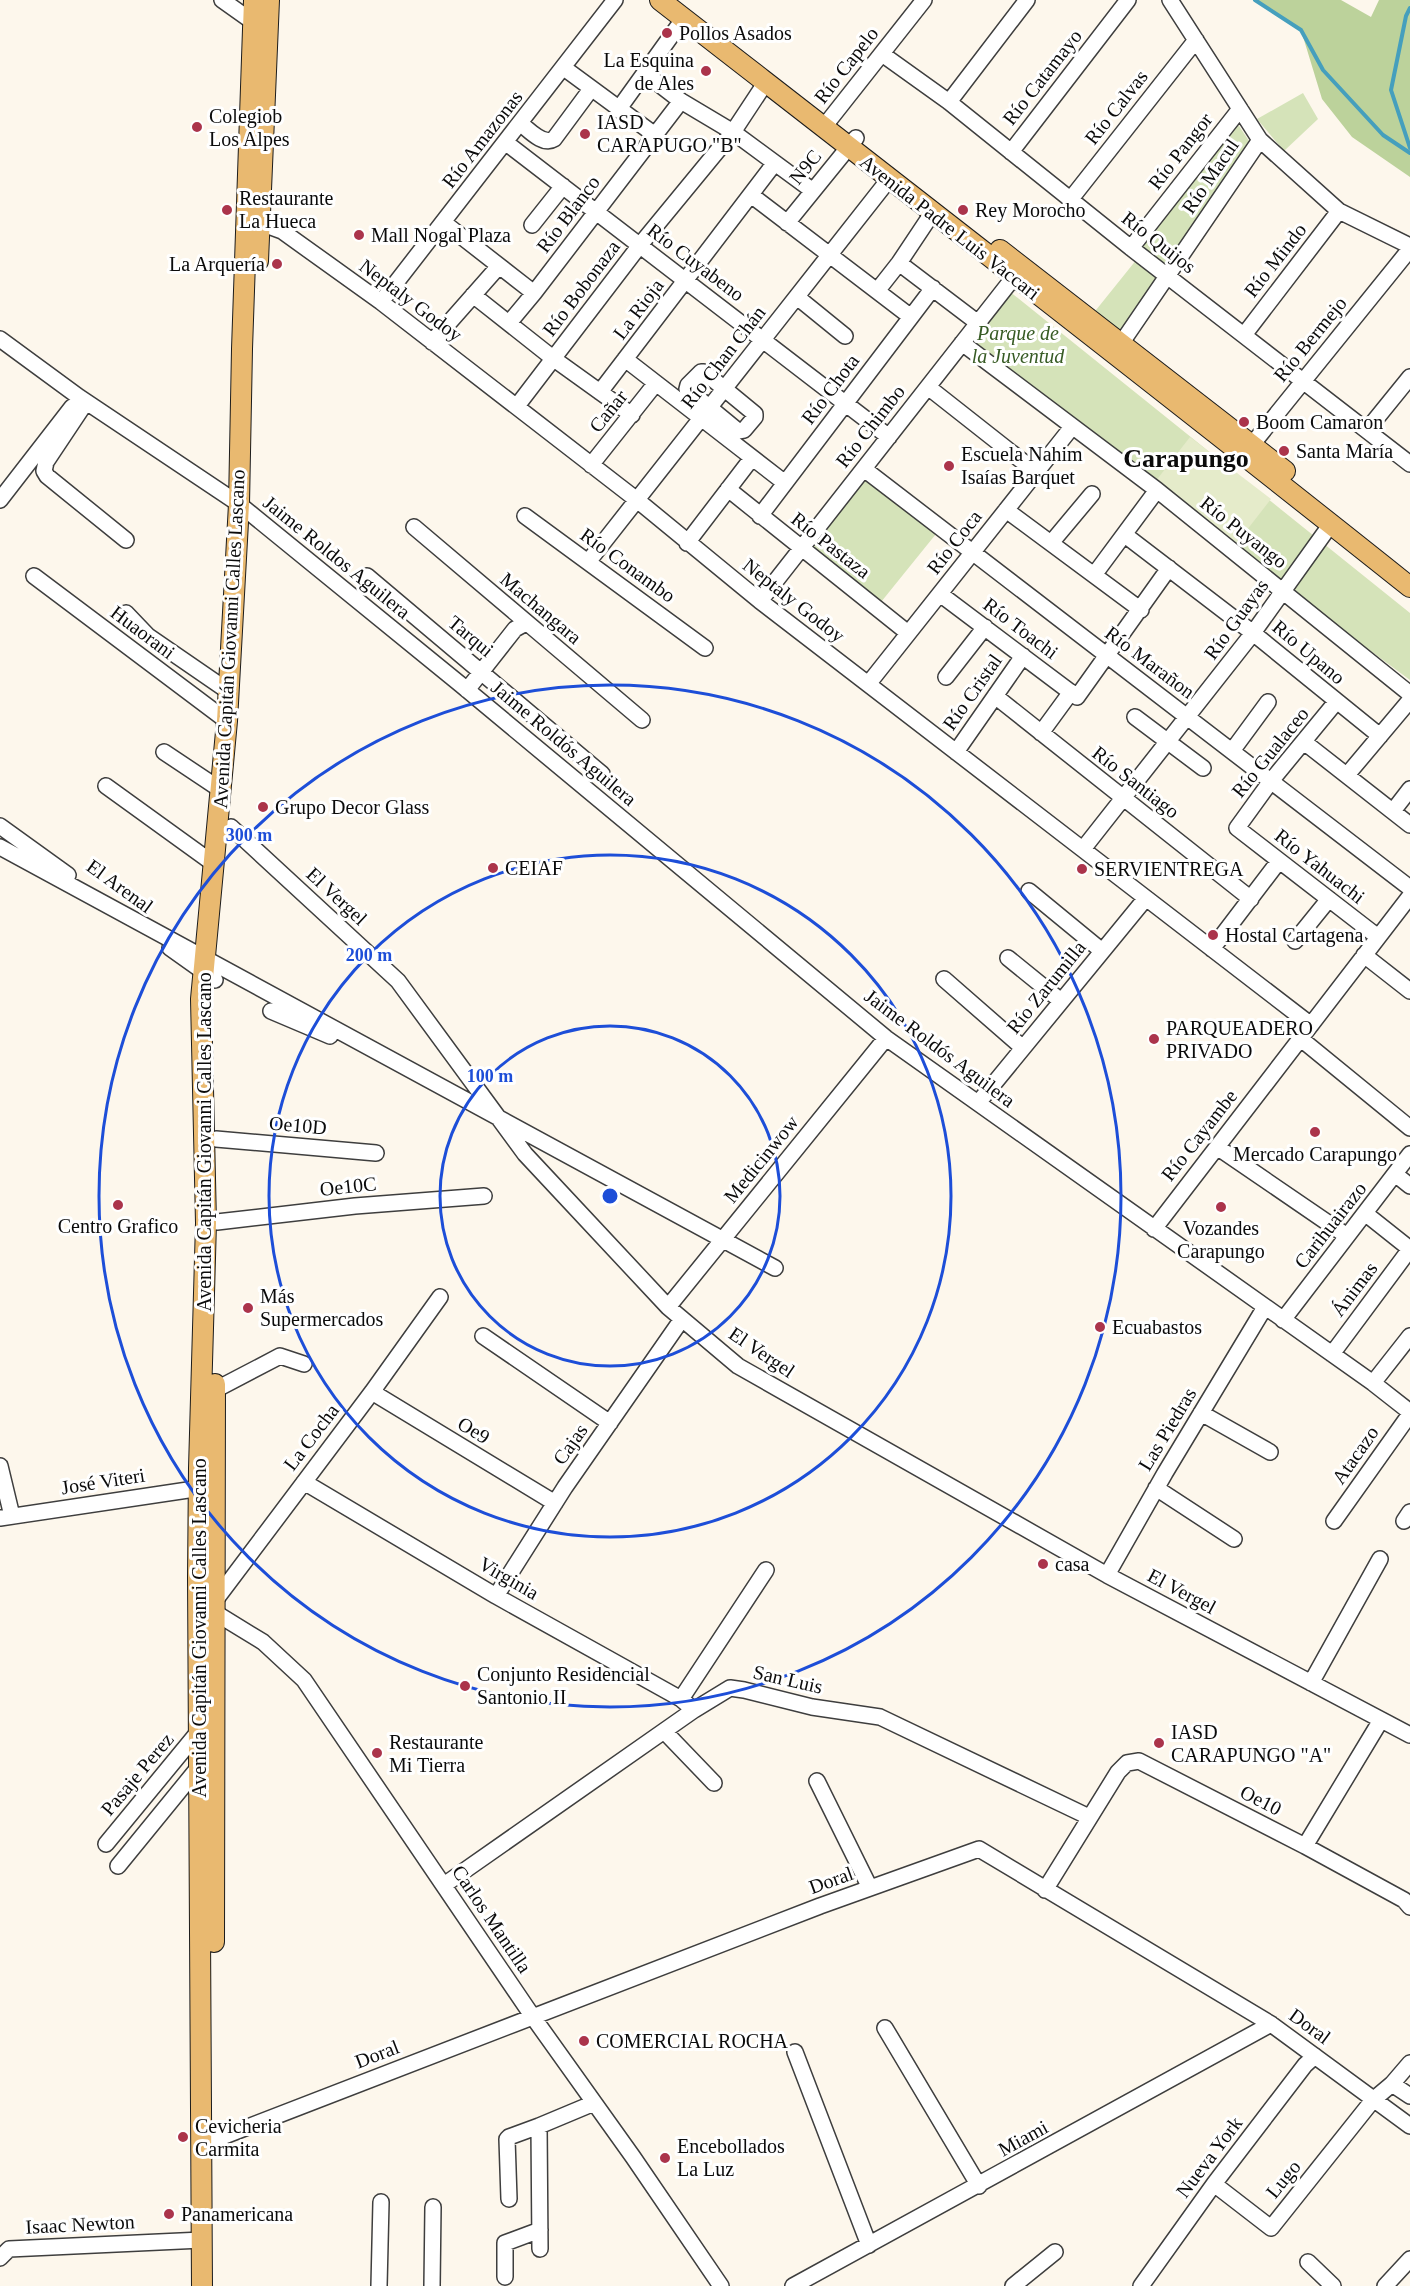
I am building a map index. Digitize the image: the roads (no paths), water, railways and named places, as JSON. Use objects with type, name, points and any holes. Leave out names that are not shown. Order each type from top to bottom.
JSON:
[{"type":"main road","name":"Avenida Capitán Giovanni Calles Lascano","points":[[214,2286],[206,1487],[206,1223],[201,999],[209,976],[231,827],[238,724],[253,221],[254,0]]},
{"type":"main road","name":"Avenida Capitán Giovanni Calles Lascano","points":[[253,221],[269,0]]},
{"type":"main road","name":"Avenida Padre Luis Vaccari","points":[[660,0],[683,9],[1247,450],[1410,574]]},
{"type":"main road","name":"Avenida Padre Luis Vaccari","points":[[683,9],[766,82],[827,123]]},
{"type":"main road","name":"Avenida Padre Luis Vaccari","points":[[852,142],[890,178],[1014,277],[1118,349]]},
{"type":"main road","name":"Avenida Padre Luis Vaccari","points":[[1247,450],[1331,524],[1410,587]]},
{"type":"main road","name":"Avenida Capitán Giovanni Calles Lascano","points":[[206,1487],[215,1390],[217,1222],[209,976],[214,864],[244,508]]},
{"type":"main road","name":"Avenida Capitán Giovanni Calles Lascano","points":[[202,2286],[198,1768],[209,1608]]},
{"type":"street","points":[[222,0],[253,22]]},
{"type":"street","name":"Río Amazonas","points":[[381,302],[615,0]]},
{"type":"street","name":"Río Capelo","points":[[827,123],[924,0]]},
{"type":"street","points":[[949,102],[1028,0]]},
{"type":"street","name":"Río Catamayo","points":[[1011,152],[1128,0]]},
{"type":"street","points":[[1170,0],[1260,140],[1339,212],[1410,247]]},
{"type":"street","points":[[618,110],[645,74],[683,9]]},
{"type":"street","name":"Río Calvas","points":[[1070,200],[1196,40]]},
{"type":"street","name":"Río Quijos","points":[[882,54],[949,102],[1131,248],[1410,464]]},
{"type":"street","points":[[564,68],[618,110],[655,135]]},
{"type":"street","points":[[645,74],[681,101],[733,132],[813,192]]},
{"type":"street","name":"Río Bobonaza","points":[[517,406],[640,245],[733,132],[766,82]]},
{"type":"street","points":[[520,123],[544,141],[549,142],[554,139],[591,89]]},
{"type":"street","name":"Río Blanco","points":[[508,323],[534,293],[681,101]]},
{"type":"street","name":"Río Pangor","points":[[1131,248],[1240,109]]},
{"type":"street","name":"Río Macul","points":[[1118,349],[1260,140]]},
{"type":"street","name":"Río Cuyabeno","points":[[506,142],[889,437]]},
{"type":"street","name":"N9C","points":[[788,223],[852,142]]},
{"type":"street","name":"La Rioja","points":[[600,392],[774,164]]},
{"type":"street","name":"Río Chan Chán","points":[[588,562],[890,178]]},
{"type":"street","points":[[532,225],[563,186]]},
{"type":"street","points":[[751,195],[911,317]]},
{"type":"street","points":[[877,291],[933,212]]},
{"type":"street","name":"Río Mindo","points":[[1244,335],[1339,212]]},
{"type":"street","name":"Neptaly Godoy","points":[[253,221],[282,231],[381,302],[637,500],[760,601],[1311,1025]]},
{"type":"street","points":[[443,222],[534,293]]},
{"type":"street","name":"Río Bermejo","points":[[1247,450],[1410,247]]},
{"type":"street","points":[[899,263],[978,323]]},
{"type":"street","points":[[432,342],[499,266]]},
{"type":"street","name":"Río Chimbo","points":[[760,601],[1014,277]]},
{"type":"street","name":"Río Chota","points":[[760,516],[933,288]]},
{"type":"street","points":[[473,295],[632,415]]},
{"type":"street","points":[[797,297],[845,336]]},
{"type":"street","name":"Jaime Roldos Aguilera","points":[[0,339],[83,400],[244,508],[467,690]]},
{"type":"street","name":"Río Puyango","points":[[962,344],[1157,490],[1410,694]]},
{"type":"street","points":[[625,359],[656,383],[705,413],[742,431],[755,417],[751,410],[725,388],[704,372],[698,373],[687,389],[705,413],[752,458],[785,483]]},
{"type":"street","points":[[1367,430],[1410,377]]},
{"type":"street","name":"Cañar","points":[[591,465],[656,383]]},
{"type":"street","points":[[928,387],[1036,472]]},
{"type":"street","points":[[0,500],[83,400]]},
{"type":"street","points":[[83,400],[46,462],[44,471],[47,476],[126,540]]},
{"type":"street","name":"Río Coca","points":[[869,683],[1072,427]]},
{"type":"street","points":[[687,543],[752,458]]},
{"type":"street","name":"Río Marañon","points":[[864,469],[1410,888]]},
{"type":"street","name":"Río Pastaza","points":[[728,489],[908,633]]},
{"type":"street","points":[[1094,575],[1157,490]]},
{"type":"street","points":[[1051,543],[1092,494]]},
{"type":"street","points":[[1006,510],[1141,610]]},
{"type":"street","name":"Río Conambo","points":[[525,516],[705,648]]},
{"type":"street","name":"Río Guayas","points":[[1083,849],[1253,633],[1331,524]]},
{"type":"street","name":"Machangara","points":[[414,527],[642,720]]},
{"type":"street","name":"Río Upano","points":[[1125,535],[1253,633],[1380,736]]},
{"type":"street","points":[[1041,733],[1107,657],[1169,568]]},
{"type":"street","name":"Huaorani","points":[[34,576],[226,721]]},
{"type":"street","name":"Tarqui","points":[[367,576],[602,774]]},
{"type":"street","name":"Río Toachi","points":[[939,594],[1074,695]]},
{"type":"street","points":[[126,613],[148,636],[228,691]]},
{"type":"street","points":[[467,690],[515,629],[526,622]]},
{"type":"street","points":[[946,677],[985,627]]},
{"type":"street","name":"Río Cristal","points":[[956,752],[1023,656]]},
{"type":"street","name":"Jaime Roldós Aguilera","points":[[467,690],[886,1038],[1373,1383],[1410,1413]]},
{"type":"street","name":"Río Santiago","points":[[995,696],[1251,899]]},
{"type":"street","points":[[1347,776],[1410,700]]},
{"type":"street","points":[[1232,751],[1268,702]]},
{"type":"street","name":"Río Gualaceo","points":[[1237,828],[1271,781],[1336,702]]},
{"type":"street","points":[[1135,717],[1203,768]]},
{"type":"street","points":[[1304,742],[1410,825]]},
{"type":"street","points":[[164,752],[221,790]]},
{"type":"street","points":[[106,786],[214,864]]},
{"type":"street","points":[[1393,811],[1410,789]]},
{"type":"street","name":"El Arenal","points":[[0,826],[209,976]]},
{"type":"street","name":"El Vergel","points":[[231,827],[398,981],[525,1154],[668,1306],[738,1366],[1107,1575],[1410,1735]]},
{"type":"street","name":"Río Yahuachi","points":[[1237,828],[1378,938]]},
{"type":"street","points":[[0,847],[774,1268]]},
{"type":"street","points":[[1212,949],[1279,861]]},
{"type":"street","points":[[1029,891],[1102,951]]},
{"type":"street","name":"Río Cayambe","points":[[1154,1229],[1410,896]]},
{"type":"street","name":"Río Zarumilla","points":[[978,1103],[1146,898]]},
{"type":"street","points":[[1295,941],[1329,900]]},
{"type":"street","points":[[1364,955],[1410,991]]},
{"type":"street","points":[[1008,958],[1061,1001]]},
{"type":"street","points":[[944,979],[1023,1048]]},
{"type":"street","points":[[271,1011],[485,1100]]},
{"type":"street","name":"Medicinwow","points":[[668,1306],[886,1038]]},
{"type":"street","points":[[1301,1038],[1410,1128]]},
{"type":"street","name":"Oe10D","points":[[216,1139],[376,1153]]},
{"type":"street","points":[[1217,1147],[1347,1236]]},
{"type":"street","name":"Carihuairazo","points":[[1282,1320],[1410,1155]]},
{"type":"street","points":[[1395,1174],[1410,1186]]},
{"type":"street","name":"Oe10C","points":[[217,1222],[355,1206],[484,1196]]},
{"type":"street","points":[[1365,1214],[1410,1249]]},
{"type":"street","name":"Ánimas","points":[[1332,1354],[1410,1249]]},
{"type":"street","name":"La Cocha","points":[[209,1608],[372,1392],[440,1297]]},
{"type":"street","name":"Las Piedras","points":[[1107,1575],[1156,1488],[1265,1307]]},
{"type":"street","name":"Cajas","points":[[496,1596],[555,1503],[682,1319]]},
{"type":"street","points":[[483,1336],[610,1423]]},
{"type":"street","points":[[1373,1383],[1410,1336]]},
{"type":"street","points":[[215,1390],[280,1356],[304,1364]]},
{"type":"street","name":"Oe9","points":[[372,1392],[555,1503]]},
{"type":"street","points":[[1201,1413],[1270,1452]]},
{"type":"street","name":"Atacazo","points":[[1334,1521],[1410,1413]]},
{"type":"street","points":[[0,1466],[6,1517]]},
{"type":"street","name":"Virginia","points":[[304,1482],[496,1596],[681,1699],[694,1710]]},
{"type":"street","name":"José Viteri","points":[[6,1517],[206,1487]]},
{"type":"street","points":[[1156,1488],[1234,1539]]},
{"type":"street","points":[[1311,1683],[1380,1559]]},
{"type":"street","points":[[681,1699],[766,1570]]},
{"type":"street","name":"Carlos Mantilla","points":[[209,1608],[262,1642],[304,1680],[533,2017],[721,2286]]},
{"type":"street","name":"San Luis","points":[[444,1885],[694,1710],[730,1688],[812,1707],[880,1717],[1089,1817]]},
{"type":"street","points":[[1305,1846],[1381,1720]]},
{"type":"street","name":"Pasaje Perez","points":[[106,1844],[199,1731]]},
{"type":"street","points":[[664,1731],[714,1783]]},
{"type":"street","name":"Oe10","points":[[1045,1890],[1118,1772],[1127,1763],[1139,1761],[1305,1846],[1404,1900],[1410,1906]]},
{"type":"street","points":[[118,1866],[198,1768]]},
{"type":"street","points":[[816,1781],[870,1888]]},
{"type":"street","name":"Doral","points":[[214,2140],[870,1888],[979,1849],[1271,2024],[1410,2126]]},
{"type":"street","name":"Miami","points":[[793,2286],[1271,2024]]},
{"type":"street","points":[[885,2028],[979,2186]]},
{"type":"street","points":[[795,2052],[869,2245]]},
{"type":"street","name":"Nueva York","points":[[1141,2286],[1214,2184],[1305,2065],[1315,2056]]},
{"type":"street","points":[[1373,2100],[1392,2084],[1410,2062]]},
{"type":"street","points":[[1392,2084],[1410,2096]]},
{"type":"street","name":"Lugo","points":[[1214,2184],[1270,2228],[1373,2100]]},
{"type":"street","points":[[509,2199],[507,2139],[594,2103]]},
{"type":"street","points":[[539,2126],[540,2249]]},
{"type":"street","points":[[379,2286],[381,2202]]},
{"type":"street","points":[[432,2286],[433,2207]]},
{"type":"street","points":[[505,2277],[505,2243],[540,2230]]},
{"type":"street","name":"Isaac Newton","points":[[0,2258],[9,2249],[202,2240]]},
{"type":"street","points":[[1013,2286],[1055,2252]]},
{"type":"street","points":[[1385,2286],[1410,2259]]},
{"type":"street","points":[[1308,2262],[1333,2286]]},
{"type":"waterway","points":[[1255,0],[1301,30],[1323,70],[1383,135],[1410,153]]},
{"type":"waterway","points":[[1410,8],[1406,16],[1391,90],[1410,148]]},
{"type":"place","name":"Pollos Asados","points":[[667,33]]},
{"type":"place","name":"La Esquina de Ales","points":[[706,71]]},
{"type":"place","name":"Colegiob Los Alpes","points":[[197,127]]},
{"type":"place","name":"IASD CARAPUGO \"B\"","points":[[585,134]]},
{"type":"place","name":"Restaurante La Hueca","points":[[227,210]]},
{"type":"place","name":"Rey Morocho","points":[[963,210]]},
{"type":"place","name":"Mall Nogal Plaza","points":[[359,235]]},
{"type":"place","name":"La Arquería","points":[[277,264]]},
{"type":"place","name":"Boom Camaron","points":[[1244,422]]},
{"type":"place","name":"Santa María","points":[[1284,451]]},
{"type":"place","name":"Escuela Nahim Isaías Barquet","points":[[949,466]]},
{"type":"place","name":"Grupo Decor Glass","points":[[263,807]]},
{"type":"place","name":"CEIAF","points":[[493,868]]},
{"type":"place","name":"SERVIENTREGA","points":[[1082,869]]},
{"type":"place","name":"Hostal Cartagena","points":[[1213,935]]},
{"type":"place","name":"PARQUEADERO PRIVADO","points":[[1154,1039]]},
{"type":"place","name":"Mercado Carapungo","points":[[1315,1132]]},
{"type":"place","name":"Centro Grafico","points":[[118,1205]]},
{"type":"place","name":"Vozandes Carapungo","points":[[1221,1207]]},
{"type":"place","name":"Más Supermercados","points":[[248,1308]]},
{"type":"place","name":"Ecuabastos","points":[[1100,1327]]},
{"type":"place","name":"casa","points":[[1043,1564]]},
{"type":"place","name":"Conjunto Residencial Santonio II","points":[[465,1686]]},
{"type":"place","name":"IASD CARAPUNGO \"A\"","points":[[1159,1743]]},
{"type":"place","name":"Restaurante Mi Tierra","points":[[377,1753]]},
{"type":"place","name":"COMERCIAL ROCHA","points":[[584,2041]]},
{"type":"place","name":"Cevicheria Carmita","points":[[183,2137]]},
{"type":"place","name":"Encebollados La Luz","points":[[665,2158]]},
{"type":"place","name":"Panamericana","points":[[169,2214]]},
{"type":"district","name":"Carapungo","points":[[1186,458]]},
{"type":"park label","name":"Parque de la Juventud","points":[[1018,344]]}]
